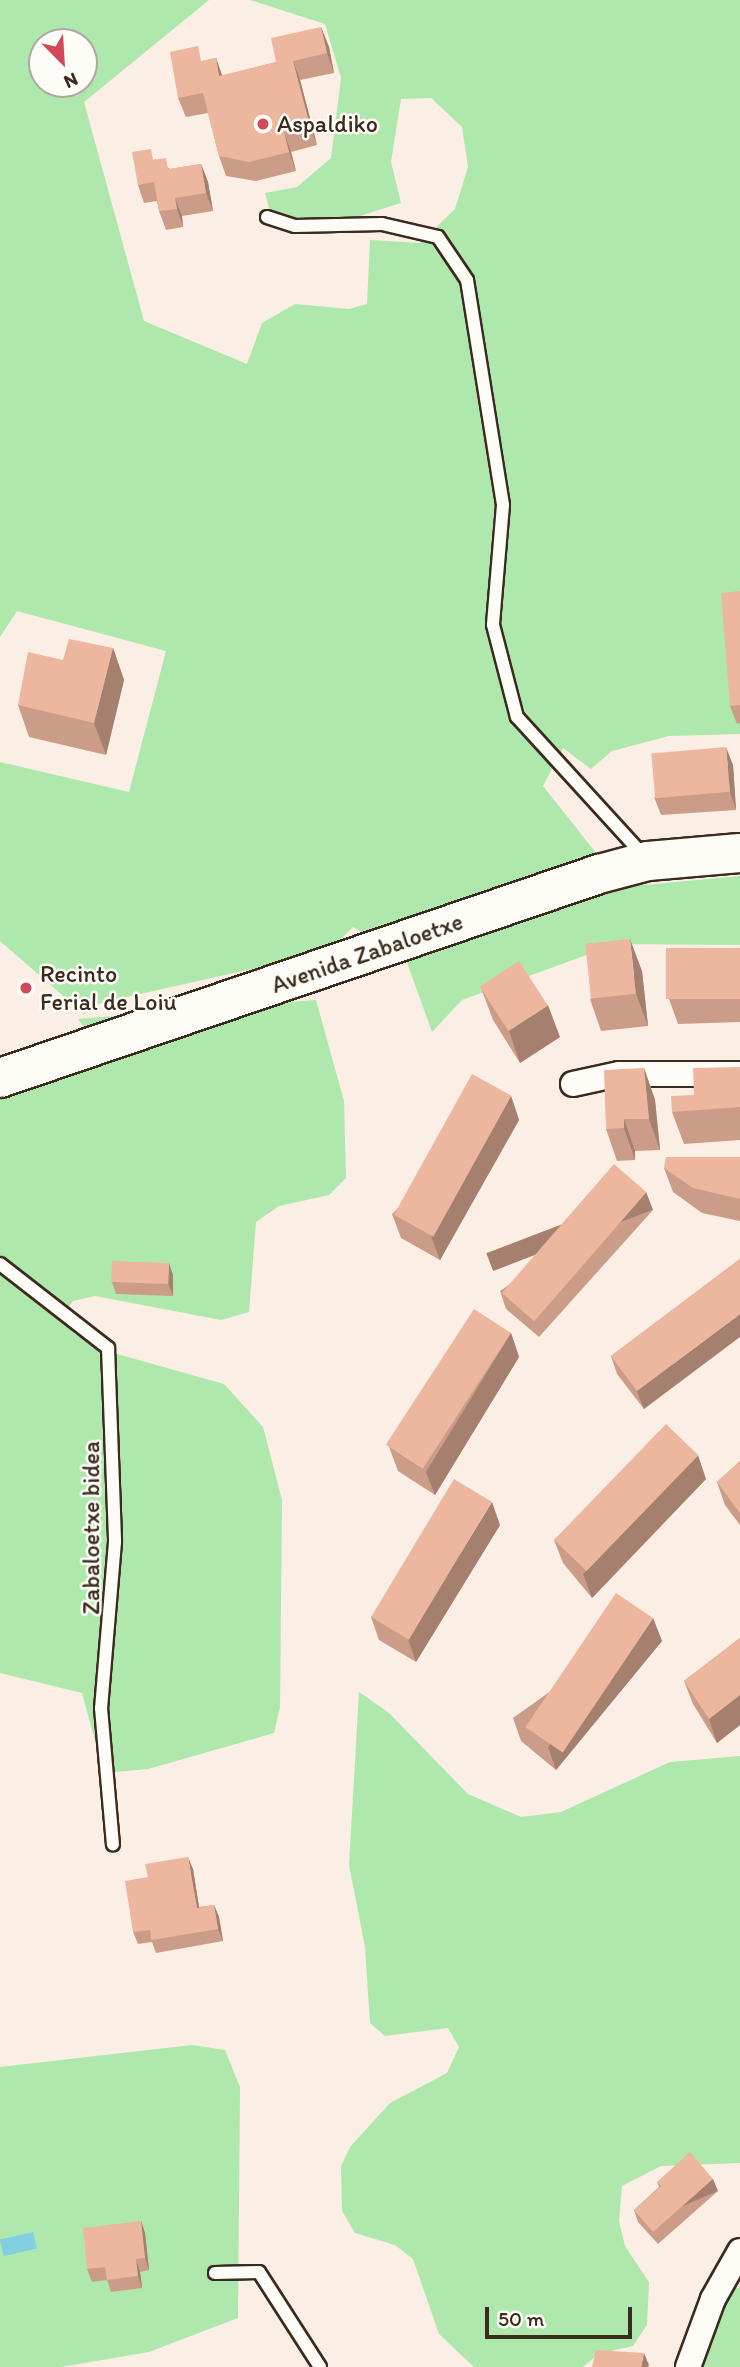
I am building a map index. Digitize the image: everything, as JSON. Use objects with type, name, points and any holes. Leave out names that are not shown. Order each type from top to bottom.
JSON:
[{"type":"main road","name":"Avenida Zabaloetxe","points":[[0,1078],[648,861],[740,853]]},
{"type":"street","points":[[573,1084],[619,1074],[740,1074]]},
{"type":"street","points":[[688,2367],[713,2299],[740,2251]]},
{"type":"lane","points":[[267,217],[295,226],[382,224],[438,237],[467,279],[503,505],[493,625],[517,717],[648,861]]},
{"type":"lane","name":"Zabaloetxe bidea","points":[[0,1264],[108,1348],[115,1542],[101,1708],[114,1844]]},
{"type":"lane","points":[[215,2273],[259,2272],[320,2367]]},
{"type":"green space","points":[[0,0],[209,0],[98,91],[98,28],[28,28],[28,98],[89,98],[84,102],[144,321],[247,364],[262,323],[295,304],[349,309],[367,304],[370,240],[420,243],[455,209],[468,167],[462,127],[431,98],[401,99],[391,162],[401,203],[319,229],[273,223],[265,193],[297,187],[331,158],[341,78],[325,24],[250,0],[740,0],[740,734],[669,736],[612,751],[591,769],[563,748],[543,786],[623,887],[740,876],[740,945],[617,944],[462,1000],[432,1032],[405,957],[353,927],[328,952],[100,1003],[84,1014],[0,941],[0,762],[129,792],[166,651],[17,611],[0,637]]},
{"type":"green space","points":[[316,1000],[344,1101],[346,1178],[329,1195],[279,1206],[256,1222],[249,1312],[221,1320],[95,1296],[73,1301],[64,1314],[73,1333],[103,1350],[224,1384],[263,1427],[282,1500],[280,1707],[274,1733],[148,1769],[115,1772],[100,1759],[82,1693],[0,1673],[0,1096],[81,1071],[91,1036],[78,1019]]},
{"type":"green space","points":[[359,1692],[389,1713],[468,1794],[521,1817],[561,1812],[670,1762],[740,1756],[740,2163],[661,2166],[622,2186],[619,2221],[625,2246],[649,2282],[647,2325],[633,2346],[598,2354],[583,2367],[474,2367],[439,2334],[413,2259],[395,2245],[355,2233],[342,2211],[341,2166],[350,2147],[390,2103],[447,2073],[459,2047],[448,2028],[385,2036],[370,2023],[365,1947],[349,1865]]},
{"type":"green space","points":[[192,2045],[225,2050],[240,2087],[238,2318],[149,2352],[61,2367],[0,2367],[0,2067]]},
{"type":"green space","points":[[740,2287],[740,2367],[683,2367],[722,2294]]},
{"type":"water","points":[[33,2232],[37,2249],[4,2256],[0,2240]]},
{"type":"building","points":[[321,27],[327,53],[293,61],[310,126],[284,132],[289,152],[249,162],[219,156],[203,93],[178,98],[170,52],[198,46],[201,61],[216,58],[219,76],[276,62],[271,38]]},
{"type":"building","points":[[151,149],[153,160],[166,158],[168,169],[201,164],[206,193],[175,198],[177,209],[159,211],[154,182],[138,185],[132,152]]},
{"type":"building","points":[[740,591],[740,705],[730,706],[721,593]]},
{"type":"building","points":[[69,639],[113,648],[94,723],[18,705],[28,652],[63,660]]},
{"type":"building","points":[[726,747],[730,792],[655,798],[651,754]]},
{"type":"building","points":[[630,939],[636,994],[591,998],[585,944]]},
{"type":"building","points":[[666,948],[740,948],[740,999],[666,999]]},
{"type":"building","points":[[519,961],[548,1005],[508,1031],[480,987]]},
{"type":"building","points":[[740,1067],[740,1107],[672,1112],[671,1096],[694,1095],[693,1068]]},
{"type":"building","points":[[644,1068],[649,1119],[624,1119],[624,1128],[606,1129],[604,1070]]},
{"type":"building","points":[[472,1074],[511,1096],[433,1237],[394,1215]]},
{"type":"building","points":[[666,1157],[740,1157],[740,1199],[693,1188],[664,1168]]},
{"type":"building","points":[[614,1164],[646,1192],[534,1321],[502,1293]]},
{"type":"building","points":[[740,1259],[740,1314],[637,1391],[611,1356]]},
{"type":"building","points":[[112,1261],[169,1263],[168,1284],[111,1282]]},
{"type":"building","points":[[474,1309],[511,1333],[423,1469],[386,1445]]},
{"type":"building","points":[[666,1424],[698,1455],[587,1571],[554,1540]]},
{"type":"building","points":[[740,1461],[740,1513],[717,1482]]},
{"type":"building","points":[[454,1479],[492,1502],[409,1640],[371,1617]]},
{"type":"building","points":[[616,1593],[653,1618],[563,1752],[525,1727]]},
{"type":"building","points":[[740,1638],[740,1695],[709,1719],[684,1681]]},
{"type":"building","points":[[188,1857],[197,1908],[214,1905],[218,1929],[151,1940],[150,1930],[133,1932],[125,1881],[148,1877],[145,1864]]},
{"type":"building","points":[[690,2152],[713,2179],[653,2232],[634,2210],[661,2186],[657,2182]]},
{"type":"building","points":[[141,2221],[145,2258],[136,2259],[138,2276],[107,2280],[105,2267],[87,2269],[83,2228]]},
{"type":"building","points":[[596,2350],[644,2353],[641,2367],[592,2367]]},
{"type":"place","name":"Aspaldiko","points":[[263,124]]},
{"type":"place","name":"Recinto Ferial de Loiu","points":[[26,988]]}]
